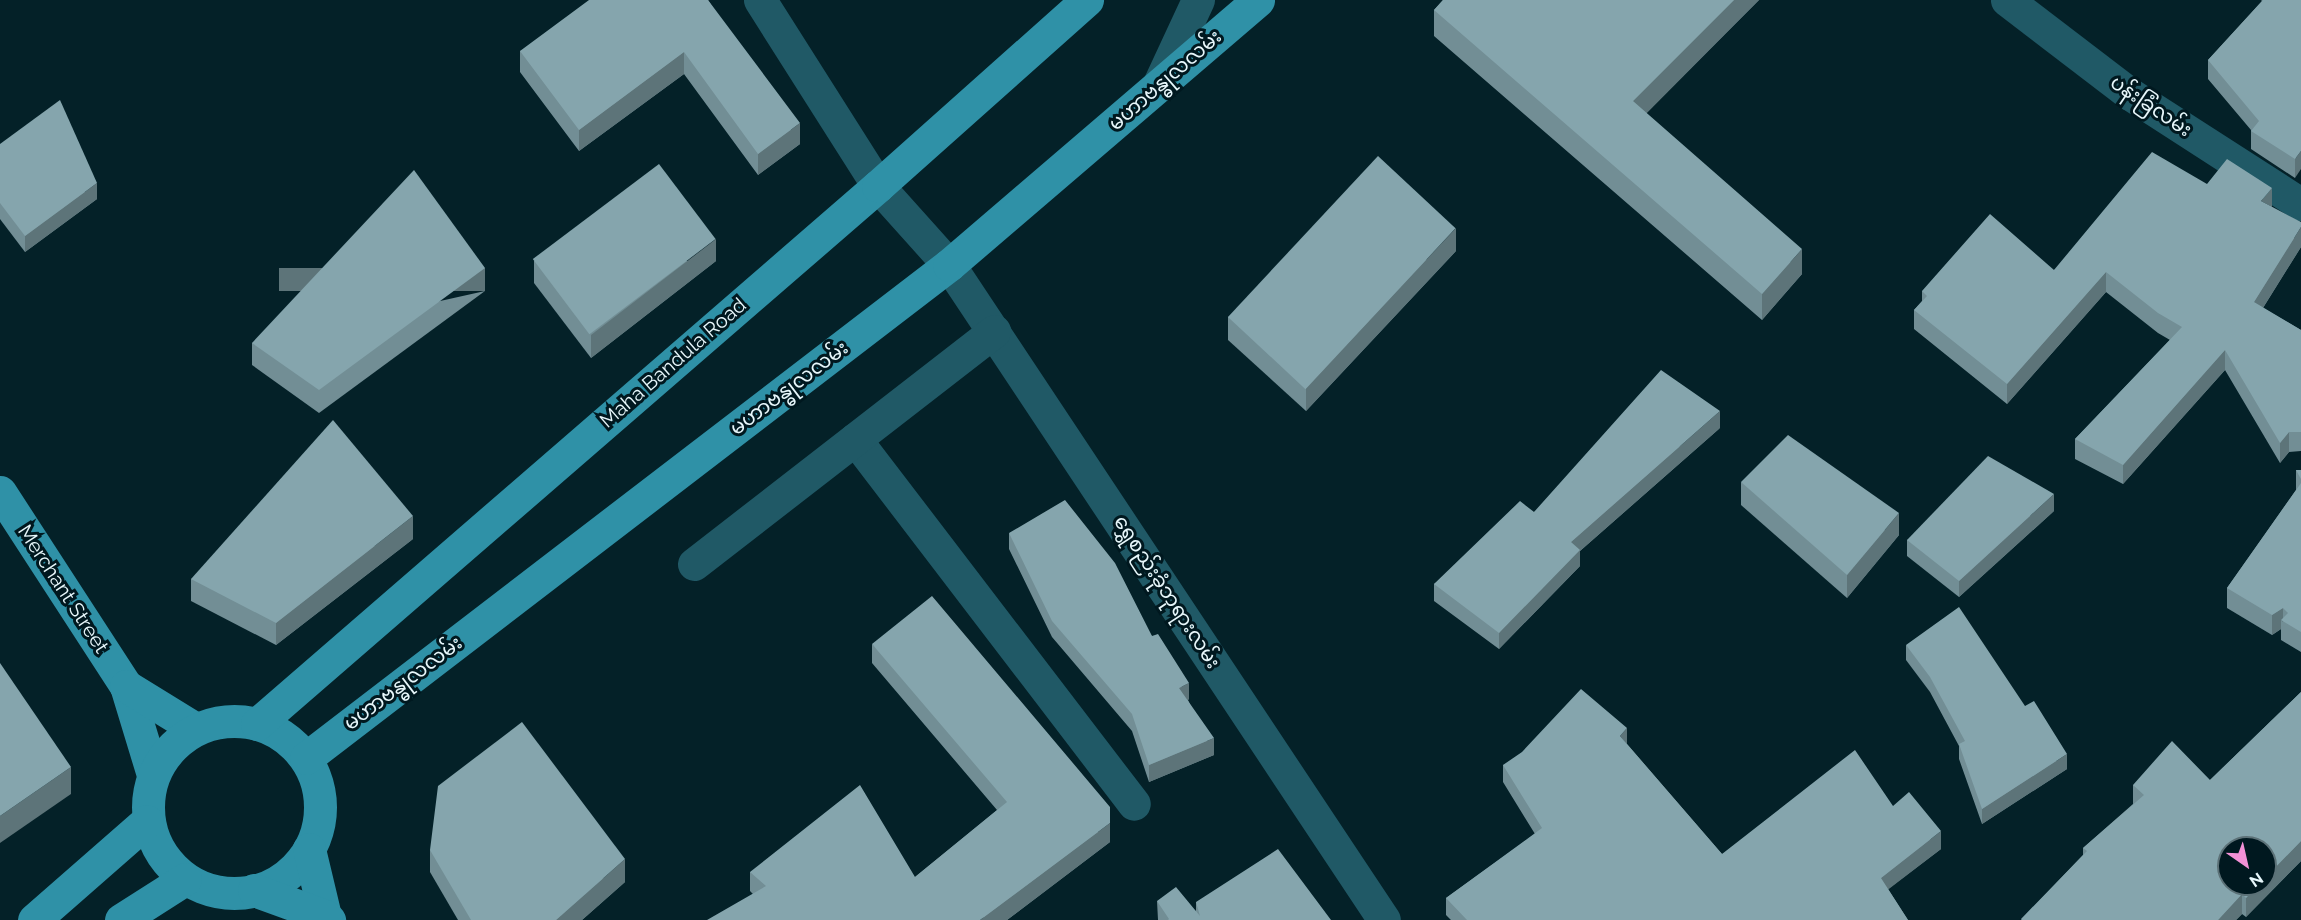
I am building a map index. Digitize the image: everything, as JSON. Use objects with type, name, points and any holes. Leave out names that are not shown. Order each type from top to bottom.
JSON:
[{"type":"main road","name":"Maha Bandula Road","points":[[257,724],[878,186],[1087,0]]},
{"type":"main road","name":"မဟာဗန္ဓုလလမ်း","points":[[306,758],[949,265],[1258,0]]},
{"type":"main road","name":"Merchant Street","points":[[0,492],[126,686],[153,775]]},
{"type":"main road","name":"Merchant Street","points":[[126,686],[196,729]]},
{"type":"main road","points":[[226,721],[257,724],[276,731],[306,758],[316,780],[321,803],[318,827],[309,849],[295,868],[271,885],[242,894],[213,892],[185,879],[166,862],[154,843],[147,821],[153,775],[171,747],[196,729],[226,721]]},
{"type":"main road","points":[[34,920],[147,821]]},
{"type":"main road","points":[[309,849],[327,918]]},
{"type":"main road","points":[[121,920],[185,879]]},
{"type":"main road","points":[[254,890],[327,918]]},
{"type":"street","name":"ရွှေစည်းခုံဘုရားလမ်း","points":[[760,0],[878,186],[949,265],[994,331],[1384,920]]},
{"type":"street","points":[[1158,86],[1198,0]]},
{"type":"street","name":"ပန်းခြံလမ်း","points":[[2007,0],[2042,10],[2130,94],[2301,204]]},
{"type":"street","points":[[693,564],[994,331]]},
{"type":"street","points":[[855,439],[1134,804]]},
{"type":"building","points":[[589,0],[708,0],[800,123],[758,154],[684,52],[579,130],[520,51]]},
{"type":"building","points":[[1443,0],[1734,0],[1633,101],[1802,249],[1762,294],[1434,10]]},
{"type":"building","points":[[2263,0],[2301,0],[2301,151],[2295,159],[2251,131],[2259,121],[2208,60]]},
{"type":"building","points":[[60,100],[97,183],[25,236],[0,203],[0,144]]},
{"type":"building","points":[[2152,152],[2207,184],[2227,159],[2272,188],[2261,201],[2301,222],[2301,227],[2254,302],[2301,330],[2301,432],[2289,432],[2280,443],[2225,350],[2123,465],[2075,439],[2182,327],[2158,313],[2106,272],[2007,384],[1914,310],[1927,296],[1922,291],[1990,214],[2054,270]]},
{"type":"building","points":[[1378,156],[1456,228],[1305,389],[1228,317]]},
{"type":"building","points":[[659,164],[716,239],[589,334],[533,259]]},
{"type":"building","points":[[414,170],[485,268],[319,390],[252,343]]},
{"type":"building","points":[[1661,370],[1720,411],[1571,542],[1580,550],[1499,633],[1434,584],[1520,501],[1534,512]]},
{"type":"building","points":[[333,420],[413,516],[276,623],[191,579]]},
{"type":"building","points":[[1788,435],[1899,513],[1847,575],[1741,482]]},
{"type":"building","points":[[1988,456],[2054,494],[1959,581],[1907,540]]},
{"type":"building","points":[[2301,483],[2301,632],[2281,620],[2288,613],[2283,608],[2272,615],[2227,588]]},
{"type":"building","points":[[1065,500],[1115,563],[1152,636],[1158,634],[1189,683],[1179,688],[1214,738],[1149,765],[1132,714],[1052,621],[1009,533]]},
{"type":"building","points":[[932,596],[1110,807],[1110,823],[980,920],[707,920],[766,886],[750,872],[860,785],[915,877],[1007,802],[872,644]]},
{"type":"building","points":[[1959,607],[2025,706],[2034,701],[2067,754],[1982,809],[1959,744],[1965,741],[1930,677],[1906,645]]},
{"type":"building","points":[[0,663],[71,767],[0,816]]},
{"type":"building","points":[[1581,689],[1627,728],[1620,736],[1722,854],[1855,750],[1893,806],[1909,792],[1941,831],[1881,878],[1908,920],[1467,920],[1446,898],[1542,828],[1503,765],[1522,752]]},
{"type":"building","points":[[2301,692],[2301,841],[2277,866],[2277,836],[2217,836],[2217,896],[2240,896],[2218,920],[2021,919],[2087,851],[2083,848],[2144,795],[2133,785],[2172,741],[2210,780]]},
{"type":"building","points":[[522,722],[625,859],[556,920],[471,920],[430,850],[438,786]]},
{"type":"building","points":[[1278,849],[1331,920],[1168,920],[1157,901],[1176,887],[1200,916],[1196,902]]}]
